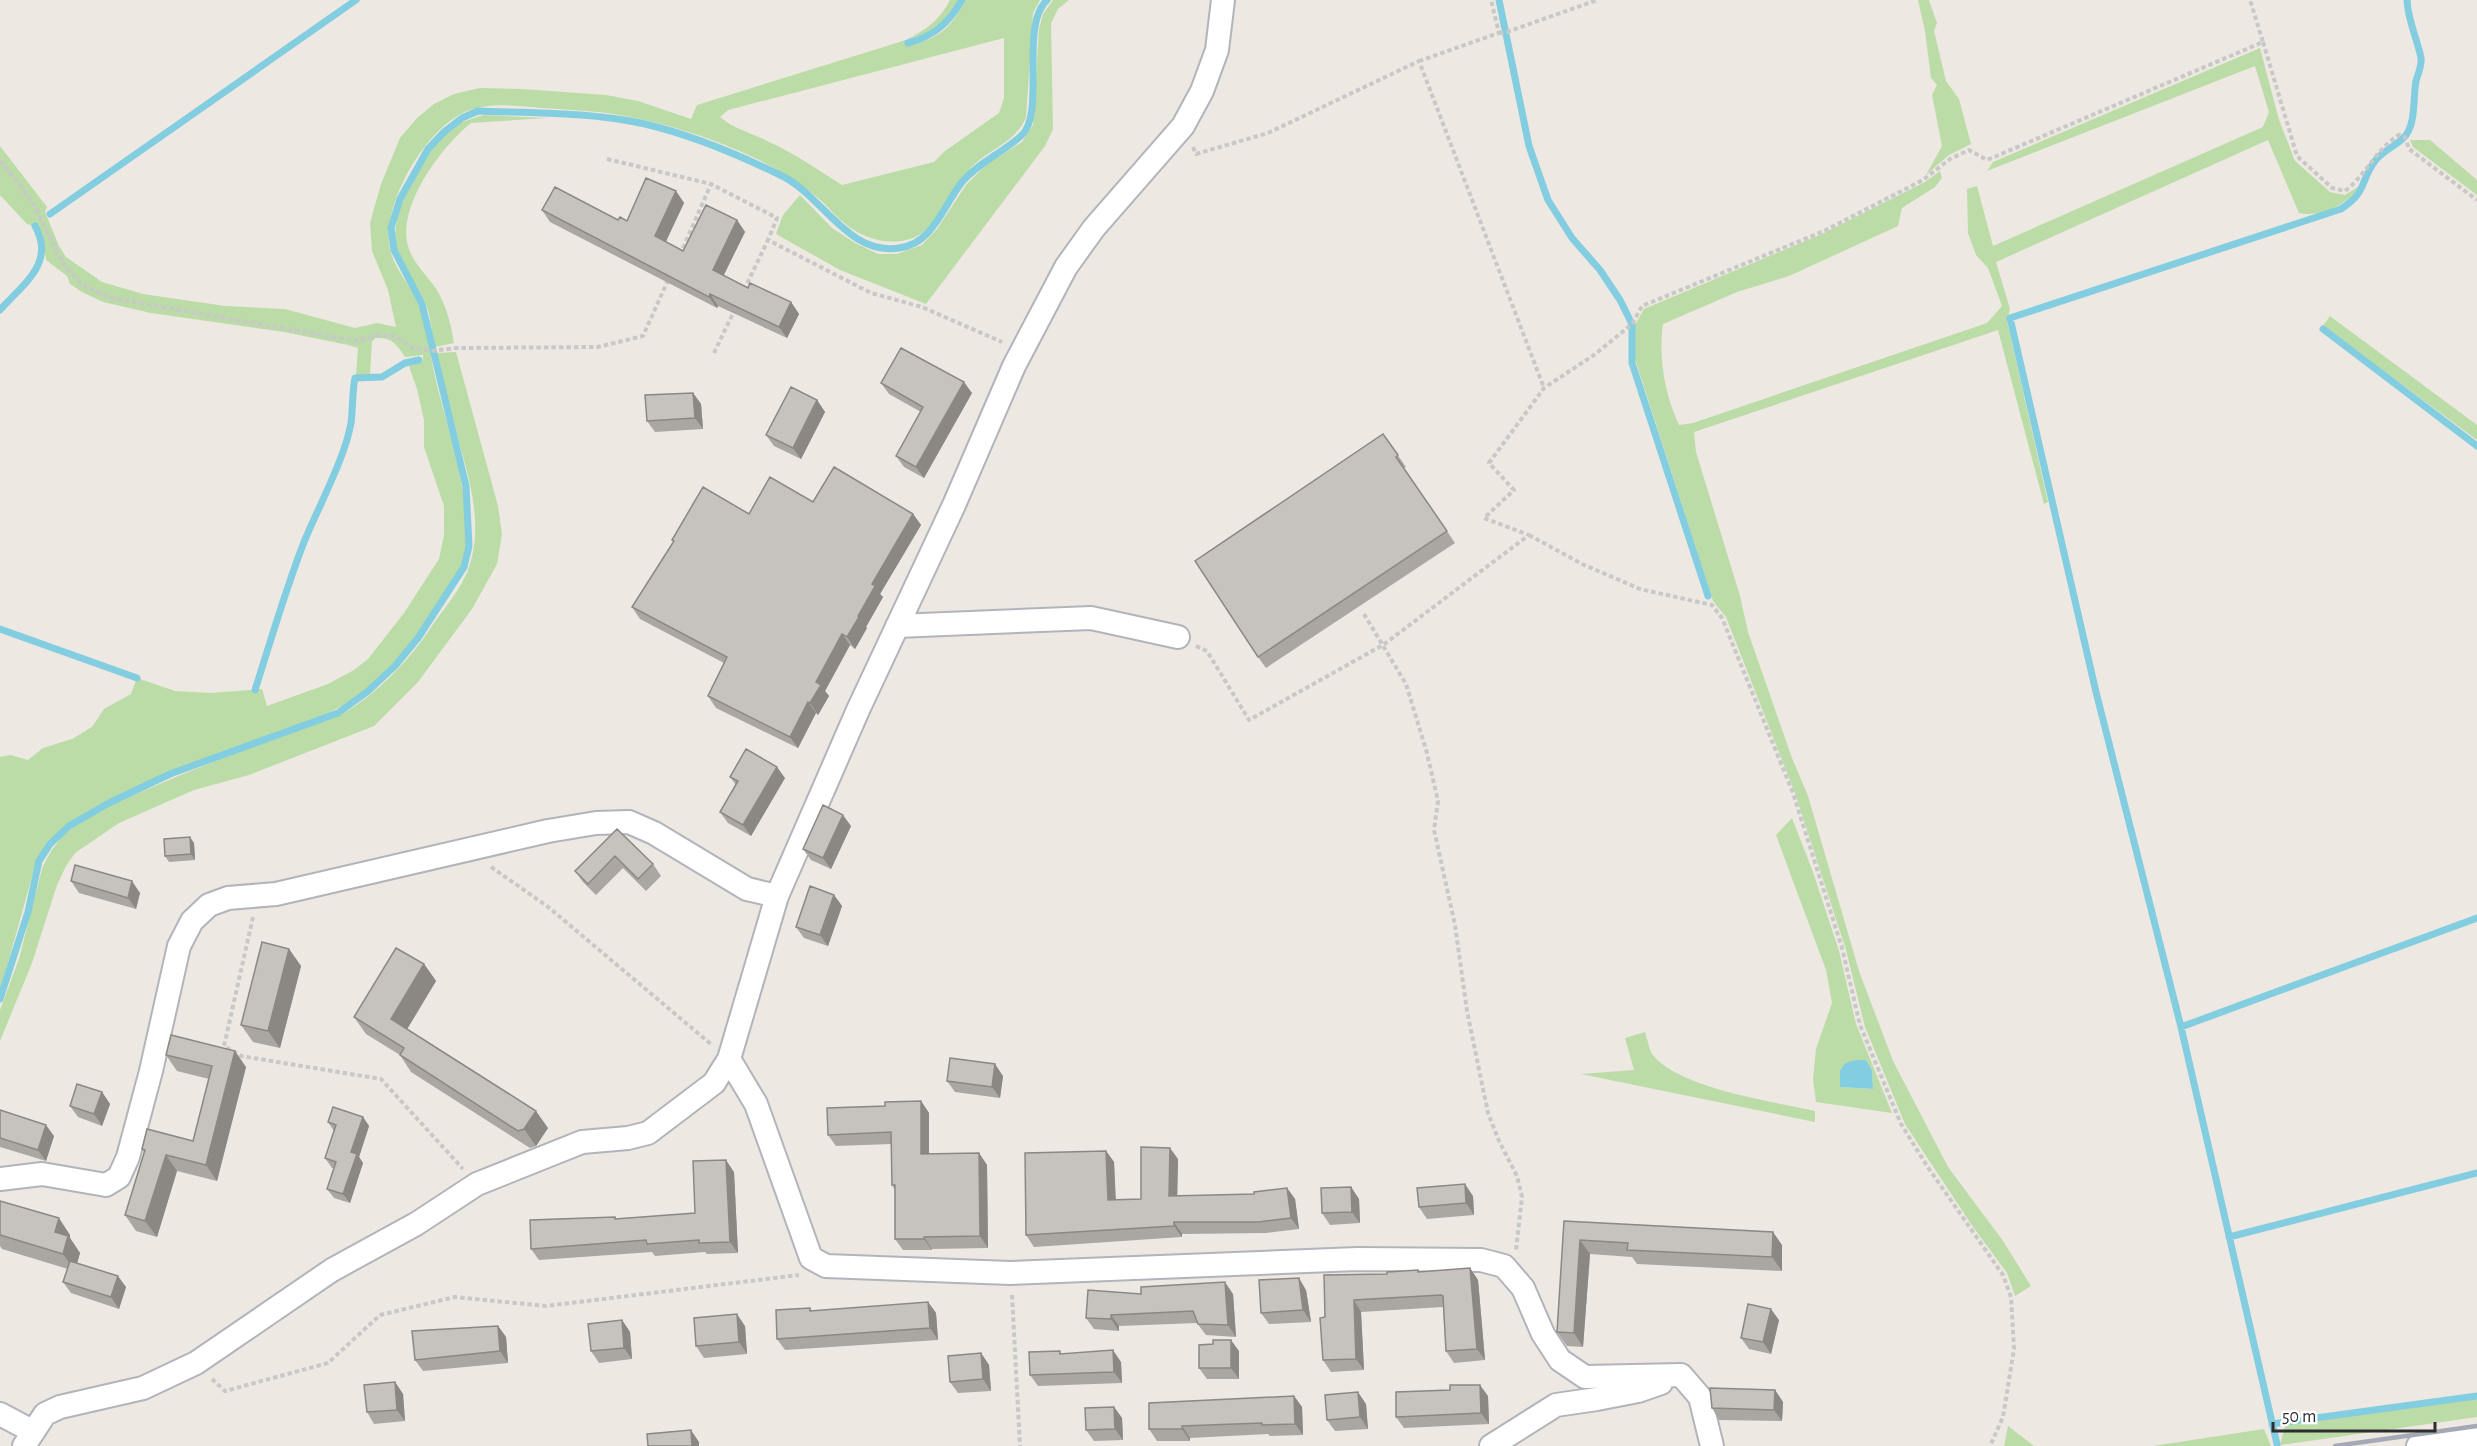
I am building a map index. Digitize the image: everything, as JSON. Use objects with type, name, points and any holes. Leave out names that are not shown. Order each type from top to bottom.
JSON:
[{"type":"street","points":[[0,1414],[28,1438],[45,1414],[60,1407],[143,1388],[196,1363],[332,1270],[416,1224],[477,1184],[582,1142],[628,1138],[648,1133],[714,1083],[729,1059],[777,896],[1022,351],[1066,267],[1094,228],[1183,126],[1202,91],[1217,50],[1223,0]]},
{"type":"street","points":[[897,626],[1091,618],[1178,637]]},
{"type":"street","points":[[0,1179],[42,1174],[106,1185],[118,1177],[128,1157],[179,946],[192,921],[209,905],[228,898],[276,894],[558,829],[596,823],[629,822],[654,833],[747,889],[777,896]]},
{"type":"street","points":[[729,1059],[756,1104],[812,1258],[826,1266],[1010,1273],[1357,1259],[1481,1260],[1504,1266],[1523,1287],[1543,1334],[1560,1360],[1586,1377],[1681,1376],[1700,1397],[1712,1446]]},
{"type":"street","points":[[1491,1446],[1556,1405],[1638,1391],[1681,1376]]},
{"type":"street","points":[[2418,1446],[2477,1437]]},
{"type":"path","points":[[1491,0],[1499,33]]},
{"type":"path","points":[[1183,126],[1196,154],[1268,133],[1419,62],[1597,0]]},
{"type":"path","points":[[2250,0],[2297,156],[2332,188],[2344,191],[2357,182],[2384,144],[2399,135],[2405,137],[2409,149],[2477,200]]},
{"type":"path","points":[[1990,1446],[2003,1417],[2014,1349],[2011,1297],[2003,1275],[1933,1176],[1901,1124],[1860,1025],[1842,948],[1792,793],[1722,618],[1712,605],[1640,589],[1582,564],[1529,535],[1484,518],[1514,490],[1489,463],[1544,388],[1594,355],[1632,324],[1642,306],[1824,231],[1923,180],[1950,159],[1969,150],[1987,160],[2263,42]]},
{"type":"path","points":[[1419,62],[1544,388]]},
{"type":"path","points":[[607,159],[711,184],[777,219],[743,291]]},
{"type":"path","points":[[0,160],[35,207],[57,255],[73,276],[91,291],[111,298],[356,341],[377,335],[395,336],[413,348],[431,351],[457,348],[598,347],[643,336],[672,271]]},
{"type":"path","points":[[677,260],[711,184]]},
{"type":"path","points":[[768,240],[871,293],[922,307],[1022,351]]},
{"type":"path","points":[[714,353],[738,302]]},
{"type":"path","points":[[1178,637],[1207,651],[1249,720],[1383,645],[1529,535]]},
{"type":"path","points":[[1364,614],[1406,684],[1427,753],[1438,801],[1434,830],[1455,926],[1467,1011],[1488,1113],[1517,1176],[1522,1197],[1516,1257],[1504,1266]]},
{"type":"path","points":[[466,849],[547,906],[729,1059]]},
{"type":"path","points":[[258,896],[224,1046],[241,1056],[381,1079],[477,1184]]},
{"type":"path","points":[[196,1363],[225,1391],[328,1363],[380,1315],[455,1297],[546,1306],[793,1277],[826,1266]]},
{"type":"path","points":[[1010,1273],[1020,1446]]},
{"type":"green space","points":[[950,0],[959,0],[943,22],[931,31],[906,40],[932,24]]},
{"type":"green space","points":[[966,0],[1040,0],[1033,13],[1026,118],[1021,127],[1008,140],[971,168],[929,227],[921,234],[904,241],[885,241],[858,233],[810,192],[763,162],[741,151],[681,129],[650,121],[601,112],[495,106],[467,111],[437,133],[423,149],[401,186],[390,225],[389,243],[394,261],[421,311],[460,477],[467,526],[466,548],[458,574],[397,661],[372,686],[353,700],[319,717],[187,766],[123,794],[94,808],[58,834],[37,859],[0,991],[0,757],[10,755],[28,760],[43,748],[72,739],[92,727],[104,709],[131,694],[137,678],[175,691],[211,693],[262,689],[267,706],[328,684],[354,670],[368,659],[404,613],[439,559],[444,535],[444,506],[424,447],[424,420],[409,366],[423,362],[423,355],[405,357],[393,342],[376,338],[372,341],[370,375],[356,375],[358,348],[284,332],[151,313],[103,302],[82,292],[70,284],[67,276],[46,260],[43,235],[35,221],[35,226],[27,224],[0,195],[0,146],[47,207],[45,212],[66,257],[102,282],[143,294],[225,306],[285,309],[355,328],[377,323],[396,327],[388,290],[372,251],[370,223],[381,184],[400,138],[417,118],[434,104],[454,94],[480,88],[606,95],[638,101],[691,119],[697,105],[906,40],[907,46],[928,40],[949,25]],"holes":[[[1004,38],[1004,98],[999,113],[945,151],[934,162],[842,185],[785,150],[720,117],[728,110]]]},
{"type":"green space","points":[[1053,0],[1069,0],[1058,9],[1051,23],[1053,129],[1045,146],[926,304],[840,270],[776,234],[783,215],[800,195],[832,228],[878,254],[897,254],[922,245],[937,229],[966,185],[986,165],[1022,142],[1033,125],[1039,29],[1043,14]]},
{"type":"green space","points":[[1918,0],[1929,0],[1937,23],[1934,31],[1946,81],[1959,99],[1971,144],[1949,155],[1926,175],[1942,146],[1932,95],[1937,85],[1931,78],[1925,31]]},
{"type":"green space","points":[[2260,48],[2279,120],[2295,161],[2330,192],[2345,195],[2361,185],[2342,204],[2334,208],[2317,213],[2299,213],[2268,140],[1996,262],[2010,309],[2007,321],[2048,502],[2044,504],[1998,330],[1694,432],[1696,452],[1740,596],[1748,632],[1792,758],[1808,796],[1859,971],[1893,1061],[1948,1167],[2003,1241],[2031,1286],[2015,1296],[2007,1273],[1971,1224],[1905,1124],[1865,1027],[1846,950],[1795,793],[1726,617],[1713,601],[1635,359],[1635,325],[1644,309],[1822,234],[1925,182],[1940,171],[1942,178],[1935,187],[1902,208],[1898,226],[1789,276],[1737,292],[1663,324],[1662,363],[1670,401],[1679,425],[1693,423],[1987,323],[2002,306],[1988,268],[1976,255],[1968,233],[1967,189],[1977,186],[1993,246],[2263,127],[2269,112],[2255,66],[1987,171],[1993,162]]},
{"type":"green space","points":[[484,115],[547,118],[471,123],[459,133],[435,162],[414,198],[408,216],[406,233],[409,249],[442,300],[450,321],[454,343],[435,347],[427,307],[398,253],[395,231],[402,201],[417,171],[435,145],[453,127]]},
{"type":"green space","points":[[2410,140],[2430,140],[2477,180],[2477,195],[2413,147]]},
{"type":"green space","points":[[2330,316],[2477,425],[2477,440],[2323,326]]},
{"type":"green space","points":[[456,352],[498,506],[502,534],[497,564],[472,609],[418,682],[374,726],[249,775],[194,790],[119,823],[75,853],[57,885],[32,963],[0,1041],[0,1010],[19,959],[42,869],[64,835],[92,815],[148,789],[341,715],[380,687],[402,664],[454,596],[470,564],[475,532],[470,485],[436,353]]},
{"type":"green space","points":[[1792,818],[1813,872],[1839,951],[1856,1024],[1892,1113],[1816,1102],[1813,1079],[1816,1049],[1832,1003],[1826,970],[1776,835]],"holes":[[[1866,1060],[1872,1070],[1873,1089],[1840,1087],[1840,1071],[1845,1063]]]},
{"type":"green space","points":[[1645,1032],[1652,1054],[1665,1066],[1682,1076],[1728,1092],[1815,1111],[1815,1122],[1581,1074],[1634,1070],[1625,1038]]},
{"type":"green space","points":[[2477,1399],[2477,1417],[2280,1445],[2285,1425]]},
{"type":"green space","points":[[2008,1426],[2034,1446],[2004,1446]]},
{"type":"green space","points":[[2264,1429],[2271,1446],[2153,1446]]},
{"type":"water","points":[[1866,1060],[1872,1070],[1873,1089],[1840,1087],[1840,1071],[1845,1063]]},
{"type":"building","points":[[646,178],[676,191],[655,236],[683,251],[706,205],[737,220],[713,270],[748,288],[750,283],[791,302],[779,327],[710,294],[709,297],[542,210],[555,187],[618,220],[620,217],[627,221]]},
{"type":"building","points":[[901,348],[964,382],[916,467],[896,456],[923,407],[881,383]]},
{"type":"building","points":[[791,387],[817,400],[793,448],[766,435]]},
{"type":"building","points":[[693,393],[695,418],[647,421],[645,395]]},
{"type":"building","points":[[1383,434],[1398,455],[1396,457],[1447,531],[1258,657],[1195,561]]},
{"type":"building","points":[[834,467],[913,514],[872,584],[875,586],[859,617],[847,637],[842,634],[816,682],[821,685],[810,703],[808,702],[790,737],[708,696],[727,657],[632,607],[674,541],[672,540],[703,487],[749,514],[770,477],[813,502]]},
{"type":"building","points":[[746,749],[777,767],[743,825],[720,812],[738,781],[730,777]]},
{"type":"building","points":[[823,805],[843,815],[823,858],[803,849]]},
{"type":"building","points":[[617,829],[653,864],[638,879],[615,856],[588,884],[575,871]]},
{"type":"building","points":[[190,837],[191,854],[165,856],[164,839]]},
{"type":"building","points":[[75,865],[132,881],[128,898],[71,881]]},
{"type":"building","points":[[810,886],[834,895],[820,935],[796,927]]},
{"type":"building","points":[[262,942],[289,949],[268,1031],[241,1025]]},
{"type":"building","points":[[396,948],[424,964],[391,1019],[536,1111],[524,1129],[518,1131],[400,1055],[404,1048],[354,1017]]},
{"type":"building","points":[[171,1035],[235,1051],[206,1165],[166,1155],[145,1221],[125,1215],[145,1150],[142,1149],[147,1129],[193,1141],[212,1066],[166,1055]]},
{"type":"building","points":[[950,1058],[995,1064],[992,1087],[947,1081]]},
{"type":"building","points":[[77,1084],[102,1092],[94,1114],[70,1106]]},
{"type":"building","points":[[921,1101],[921,1154],[979,1153],[980,1236],[895,1239],[895,1185],[892,1185],[891,1132],[828,1135],[827,1108],[885,1106],[885,1102]]},
{"type":"building","points":[[333,1107],[363,1117],[351,1152],[357,1154],[343,1194],[327,1189],[336,1162],[325,1158],[336,1125],[328,1122]]},
{"type":"building","points":[[0,1110],[46,1125],[38,1150],[0,1138]]},
{"type":"building","points":[[1141,1147],[1170,1148],[1169,1196],[1254,1194],[1254,1192],[1287,1188],[1291,1218],[1258,1222],[1174,1222],[1174,1226],[1026,1235],[1025,1153],[1106,1151],[1108,1200],[1141,1199]]},
{"type":"building","points":[[726,1160],[730,1242],[699,1243],[699,1240],[647,1244],[646,1240],[531,1249],[530,1220],[615,1217],[615,1219],[695,1213],[693,1161]]},
{"type":"building","points":[[1465,1184],[1466,1203],[1419,1207],[1417,1188]]},
{"type":"building","points":[[1351,1187],[1352,1212],[1322,1213],[1321,1188]]},
{"type":"building","points":[[0,1201],[59,1218],[55,1232],[68,1236],[63,1254],[0,1235]]},
{"type":"building","points":[[1564,1221],[1773,1232],[1772,1257],[1627,1250],[1628,1243],[1580,1240],[1574,1333],[1557,1332]]},
{"type":"building","points":[[70,1261],[118,1276],[111,1297],[63,1282]]},
{"type":"building","points":[[1470,1268],[1477,1349],[1446,1351],[1443,1296],[1441,1295],[1354,1300],[1356,1359],[1323,1360],[1320,1318],[1325,1317],[1324,1275],[1387,1274],[1387,1272]]},
{"type":"building","points":[[1299,1278],[1303,1310],[1261,1313],[1259,1280]]},
{"type":"building","points":[[1225,1282],[1228,1325],[1198,1324],[1193,1311],[1111,1315],[1111,1319],[1086,1318],[1088,1290],[1141,1294],[1141,1287]]},
{"type":"building","points":[[928,1302],[930,1328],[777,1339],[776,1310],[810,1308],[810,1311]]},
{"type":"building","points":[[1748,1304],[1771,1309],[1763,1342],[1741,1338]]},
{"type":"building","points":[[737,1314],[739,1342],[696,1346],[694,1318]]},
{"type":"building","points":[[622,1320],[624,1348],[591,1351],[588,1324]]},
{"type":"building","points":[[498,1326],[500,1351],[415,1360],[412,1331]]},
{"type":"building","points":[[1213,1340],[1231,1340],[1231,1368],[1199,1368],[1199,1345],[1213,1344]]},
{"type":"building","points":[[1113,1350],[1114,1372],[1030,1375],[1029,1352],[1060,1351],[1060,1354]]},
{"type":"building","points":[[981,1353],[983,1379],[950,1382],[948,1356]]},
{"type":"building","points":[[395,1382],[397,1410],[367,1412],[364,1385]]},
{"type":"building","points":[[1450,1385],[1480,1385],[1481,1413],[1396,1417],[1396,1392],[1450,1390]]},
{"type":"building","points":[[1710,1388],[1775,1390],[1774,1410],[1712,1408]]},
{"type":"building","points":[[1358,1392],[1360,1417],[1327,1420],[1325,1395]]},
{"type":"building","points":[[1294,1396],[1295,1424],[1262,1425],[1262,1423],[1149,1429],[1149,1403]]},
{"type":"building","points":[[1114,1407],[1115,1429],[1086,1430],[1085,1408]]},
{"type":"building","points":[[691,1430],[692,1446],[648,1446],[647,1434]]},
{"type":"waterway","points":[[50,214],[356,0]]},
{"type":"waterway","points":[[908,43],[940,28],[962,0]]},
{"type":"waterway","points":[[0,999],[28,912],[39,861],[50,844],[69,826],[109,803],[170,774],[338,713],[367,692],[395,666],[418,638],[464,567],[469,546],[466,486],[422,304],[394,250],[391,228],[400,199],[428,149],[444,132],[462,118],[478,111],[583,115],[645,124],[714,146],[780,175],[795,184],[836,222],[864,243],[881,248],[899,248],[911,245],[929,232],[962,182],[1022,135],[1029,124],[1032,108],[1035,29],[1039,12],[1047,0]]},
{"type":"waterway","points":[[1499,0],[1529,146],[1548,200],[1572,238],[1600,270],[1620,300],[1632,324],[1632,363],[1708,596]]},
{"type":"waterway","points":[[2277,1444],[2181,1027],[2096,692],[2010,318],[2341,209],[2350,203],[2359,192],[2375,161],[2406,135],[2411,123],[2421,61],[2407,0]]},
{"type":"waterway","points":[[0,310],[27,282],[39,262],[42,251],[35,226]]},
{"type":"waterway","points":[[2323,329],[2477,446]]},
{"type":"waterway","points":[[255,690],[297,560],[348,437],[355,378],[382,377],[405,363],[419,360]]},
{"type":"waterway","points":[[0,629],[137,678]]},
{"type":"waterway","points":[[2181,1027],[2477,918]]},
{"type":"waterway","points":[[2229,1237],[2477,1173]]},
{"type":"waterway","points":[[2272,1424],[2477,1396]]},
{"type":"railway","points":[[2335,1446],[2477,1426]]}]
